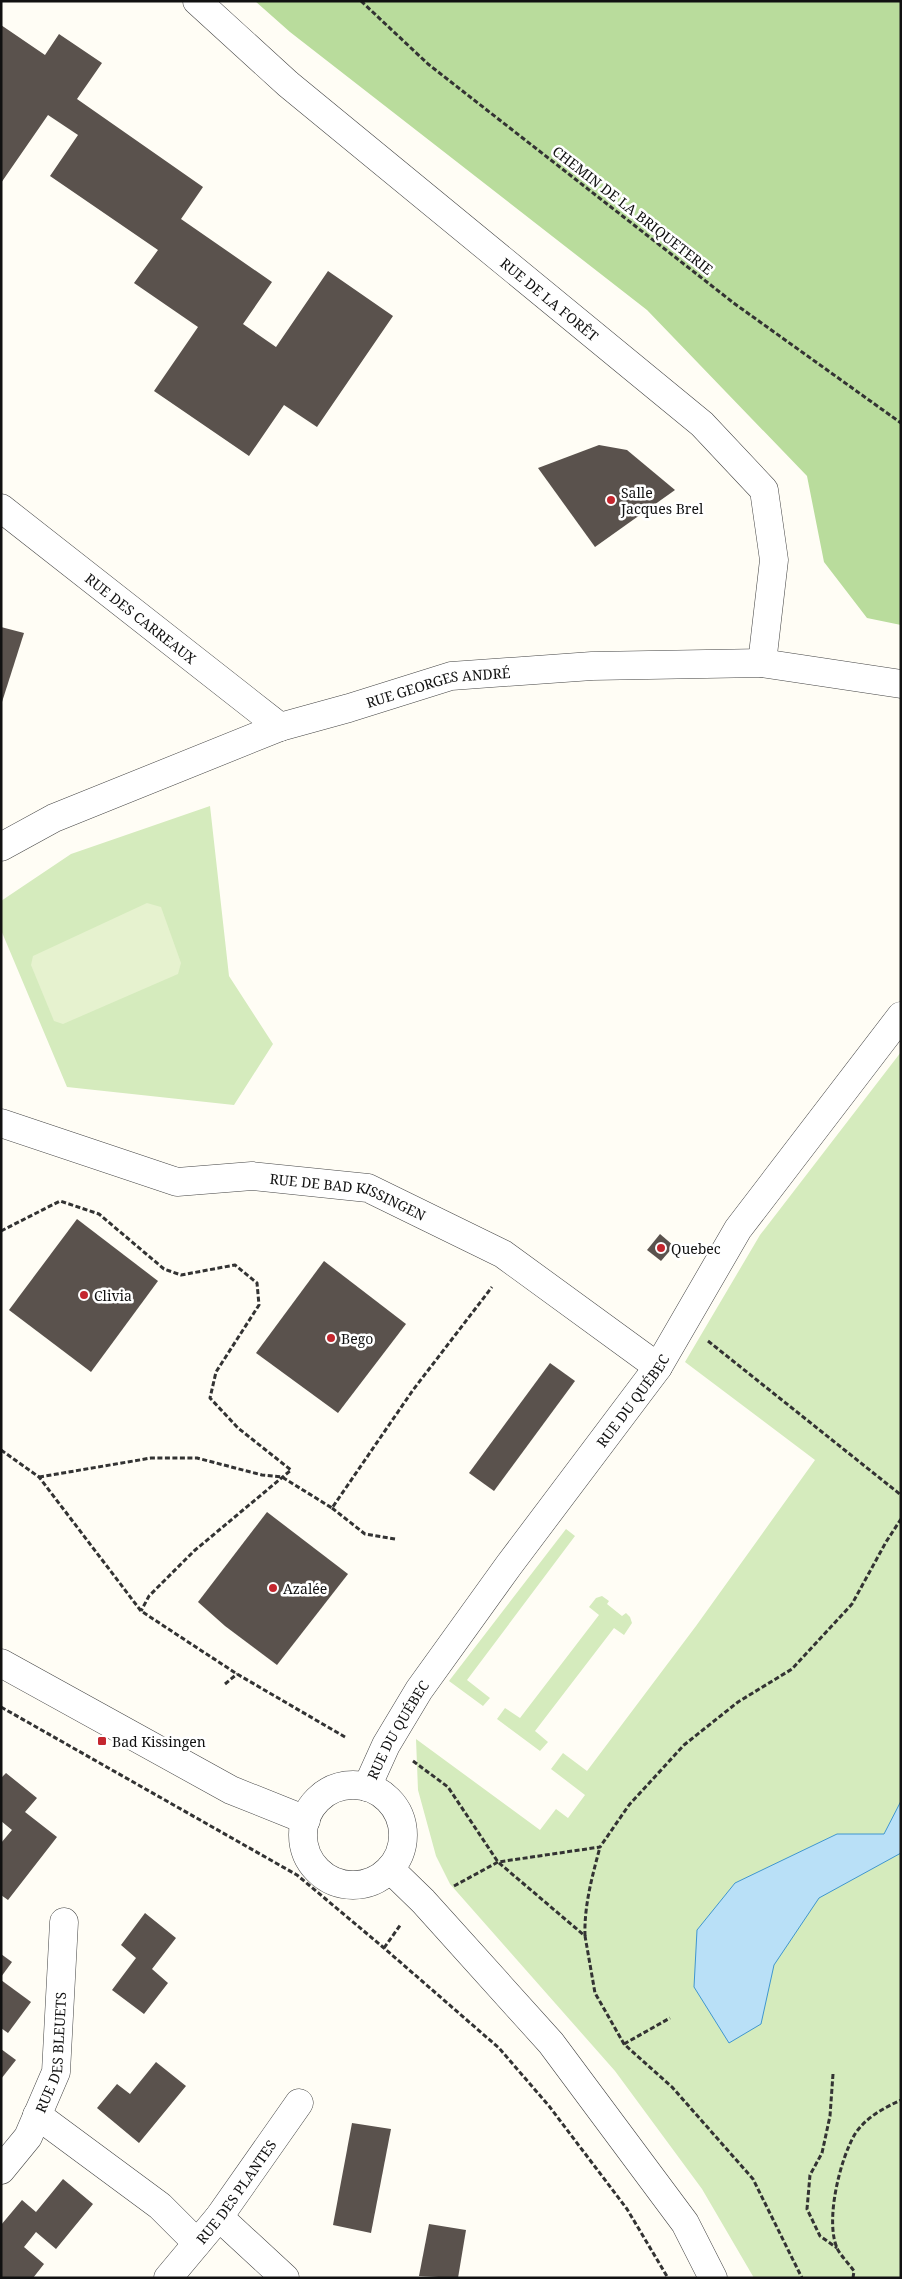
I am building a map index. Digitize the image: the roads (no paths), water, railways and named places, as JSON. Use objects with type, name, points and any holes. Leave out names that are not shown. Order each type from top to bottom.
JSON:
[{"type":"street","name":"RUE DE LA FORÊT","points":[[197,1],[288,84],[702,424],[764,490],[774,560],[762,664]]},
{"type":"street","name":"RUE DES CARREAUX","points":[[1,508],[280,727]]},
{"type":"street","name":"RUE GEORGES ANDRÉ","points":[[1,847],[54,818],[280,727],[349,708],[451,676],[592,666],[762,664],[901,684]]},
{"type":"street","name":"RUE DU QUÉBEC","points":[[367,1787],[386,1746],[419,1690],[509,1565],[658,1367],[738,1229],[901,1016]]},
{"type":"street","name":"RUE DE BAD KISSINGEN","points":[[1,1123],[177,1182],[252,1176],[368,1188],[513,1260],[658,1367]]},
{"type":"street","points":[[1,1663],[231,1790],[306,1820]]},
{"type":"street","points":[[348,1785],[367,1787],[382,1794],[394,1806],[402,1822],[404,1839],[400,1855],[390,1869],[378,1879],[364,1884],[349,1885],[328,1878],[312,1863],[303,1835],[306,1820],[315,1803],[330,1792],[348,1785]]},
{"type":"street","points":[[390,1869],[423,1901],[551,2044],[684,2223],[713,2278]]},
{"type":"street","name":"RUE DES BLEUETS","points":[[1,2170],[28,2137],[56,2072],[64,1922]]},
{"type":"street","name":"RUE DES PLANTES","points":[[168,2278],[219,2217],[299,2102]]},
{"type":"street","points":[[38,2115],[160,2206],[197,2242]]},
{"type":"street","points":[[219,2217],[285,2278]]},
{"type":"water","points":[[901,1801],[901,1853],[819,1898],[774,1965],[761,2024],[729,2043],[694,1987],[697,1930],[735,1883],[837,1834],[884,1834]]},
{"type":"place","name":"Salle Jacques Brel","points":[[611,500]]},
{"type":"place","name":"Quebec","points":[[661,1248]]},
{"type":"place","name":"Clivia","points":[[84,1295]]},
{"type":"place","name":"Bego","points":[[331,1338]]},
{"type":"place","name":"Azalée","points":[[273,1588]]},
{"type":"place","name":"Bad Kissingen","points":[[102,1741]]}]
